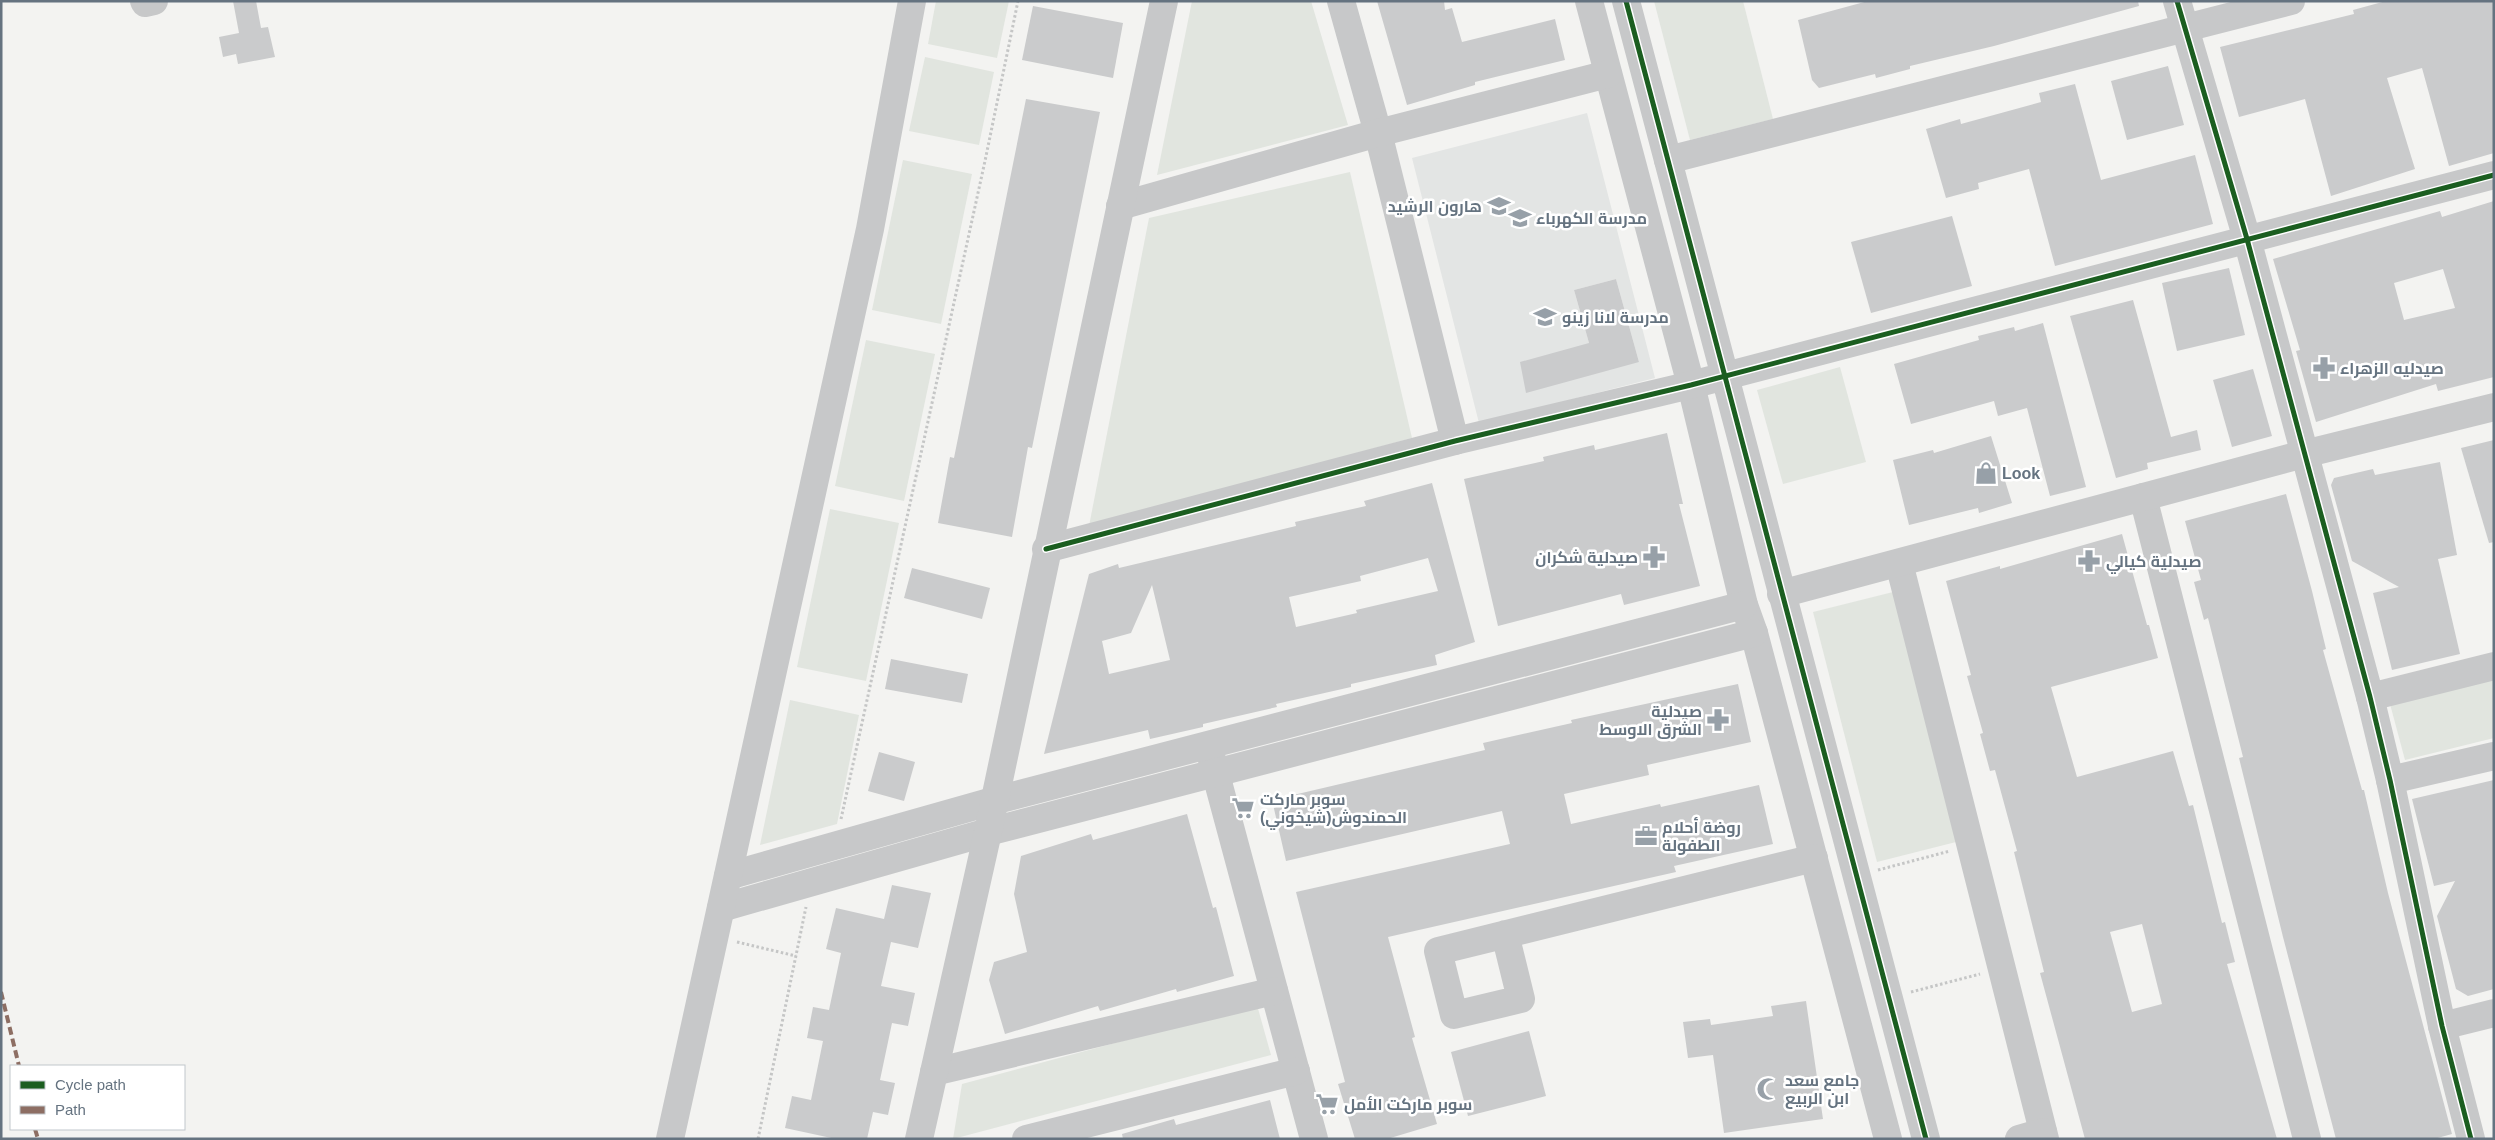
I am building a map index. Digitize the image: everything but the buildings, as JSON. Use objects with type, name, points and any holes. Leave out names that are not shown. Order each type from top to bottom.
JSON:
[{"type":"street","points":[[670,1139],[870,229],[912,1]]},
{"type":"street","points":[[919,1139],[988,832],[992,801],[1164,1]]},
{"type":"street","points":[[1341,1],[1378,133],[1456,441]]},
{"type":"street","points":[[1589,1],[1691,385],[1744,604],[1754,633],[1888,1139]]},
{"type":"street","points":[[1626,1],[1926,1139]]},
{"type":"street","points":[[2177,1],[2247,239],[2370,697],[2390,780],[2442,1026],[2471,1139]]},
{"type":"street","points":[[1668,160],[2291,1]]},
{"type":"street","points":[[1120,206],[1378,133],[1608,74]]},
{"type":"street","points":[[1046,549],[1456,441],[1691,385],[2494,175]]},
{"type":"street","points":[[1781,594],[2304,454],[2494,407]]},
{"type":"street","points":[[2143,497],[2307,1139]]},
{"type":"street","points":[[1899,563],[2002,968],[2036,1137]]},
{"type":"street","points":[[728,876],[992,801],[1744,604]]},
{"type":"street","points":[[721,908],[988,832],[1754,633]]},
{"type":"street","points":[[2370,697],[2494,666]]},
{"type":"street","points":[[1208,745],[1314,1139]]},
{"type":"street","points":[[2390,780],[2494,756]]},
{"type":"street","points":[[1505,934],[1814,858]]},
{"type":"street","points":[[934,1072],[1274,991]]},
{"type":"street","points":[[2442,1026],[2494,1013]]},
{"type":"street","points":[[1026,1139],[1296,1071]]},
{"type":"path","points":[[835,846],[981,179],[1018,1]]},
{"type":"path","points":[[1856,875],[1970,846]]},
{"type":"path","points":[[758,1139],[811,882]]},
{"type":"path","points":[[714,936],[796,956]]},
{"type":"path","points":[[1888,998],[2002,968]]},
{"type":"shaded area","points":[[936,1],[1009,1],[997,58],[928,44]]},
{"type":"shaded area","points":[[1192,1],[1311,1],[1348,125],[1157,175]]},
{"type":"shaded area","points":[[1654,1],[1743,1],[1773,119],[1690,140]]},
{"type":"shaded area","points":[[925,57],[994,72],[979,145],[909,131]]},
{"type":"shaded area","name":"مدرسة الكهرباء","points":[[1587,113],[1655,378],[1479,423],[1412,158]],"holes":[[[1616,279],[1639,362],[1589,343],[1574,290]]]},
{"type":"shaded area","points":[[903,160],[972,174],[941,324],[872,310]]},
{"type":"shaded area","points":[[1350,172],[1412,438],[1089,526],[1149,218]]},
{"type":"shaded area","points":[[866,340],[935,354],[904,501],[835,486]]},
{"type":"shaded area","points":[[1840,367],[1866,462],[1783,484],[1757,390]]},
{"type":"shaded area","points":[[830,509],[899,523],[866,681],[797,667]]},
{"type":"shaded area","points":[[1893,592],[1956,842],[1877,862],[1813,612]]},
{"type":"shaded area","points":[[2494,678],[2494,738],[2405,760],[2390,704]]},
{"type":"shaded area","points":[[790,700],[859,715],[837,824],[760,845]]},
{"type":"shaded area","points":[[1257,1005],[1271,1055],[953,1139],[962,1084]]},
{"type":"marked path","points":[[1,992],[19,1065]]},
{"type":"marked path","points":[[35,1130],[38,1139]]},
{"type":"cycle path","points":[[1626,1],[1926,1139]]},
{"type":"cycle path","points":[[2177,1],[2247,239],[2370,697],[2390,780],[2442,1026],[2471,1139]]},
{"type":"cycle path","points":[[1046,549],[1455,441],[1691,385],[2494,175]]},
{"type":"place","name":"هارون الرشيد","points":[[1499,206]]},
{"type":"place","name":"مدرسة الكهرباء","points":[[1520,218]]},
{"type":"place","name":"مدرسة لانا زينو","points":[[1545,317]]},
{"type":"place","name":"صيدليه الزهراء","points":[[2324,368]]},
{"type":"place","name":"Look","points":[[1986,473]]},
{"type":"place","name":"صيدلية شكران","points":[[1654,557]]},
{"type":"place","name":"صيدلية كيالي","points":[[2089,561]]},
{"type":"place","name":"صيدلية الشرق الاوسط","points":[[1718,720]]},
{"type":"place","name":"سوبر ماركت الحمندوش(شيخوني)","points":[[1243,808]]},
{"type":"place","name":"روضة أحلام الطفولة","points":[[1646,836]]},
{"type":"place","name":"جامع سعد ابن الربيع","points":[[1768,1089]]},
{"type":"place","name":"سوبر ماركت الأمل","points":[[1327,1104]]}]
